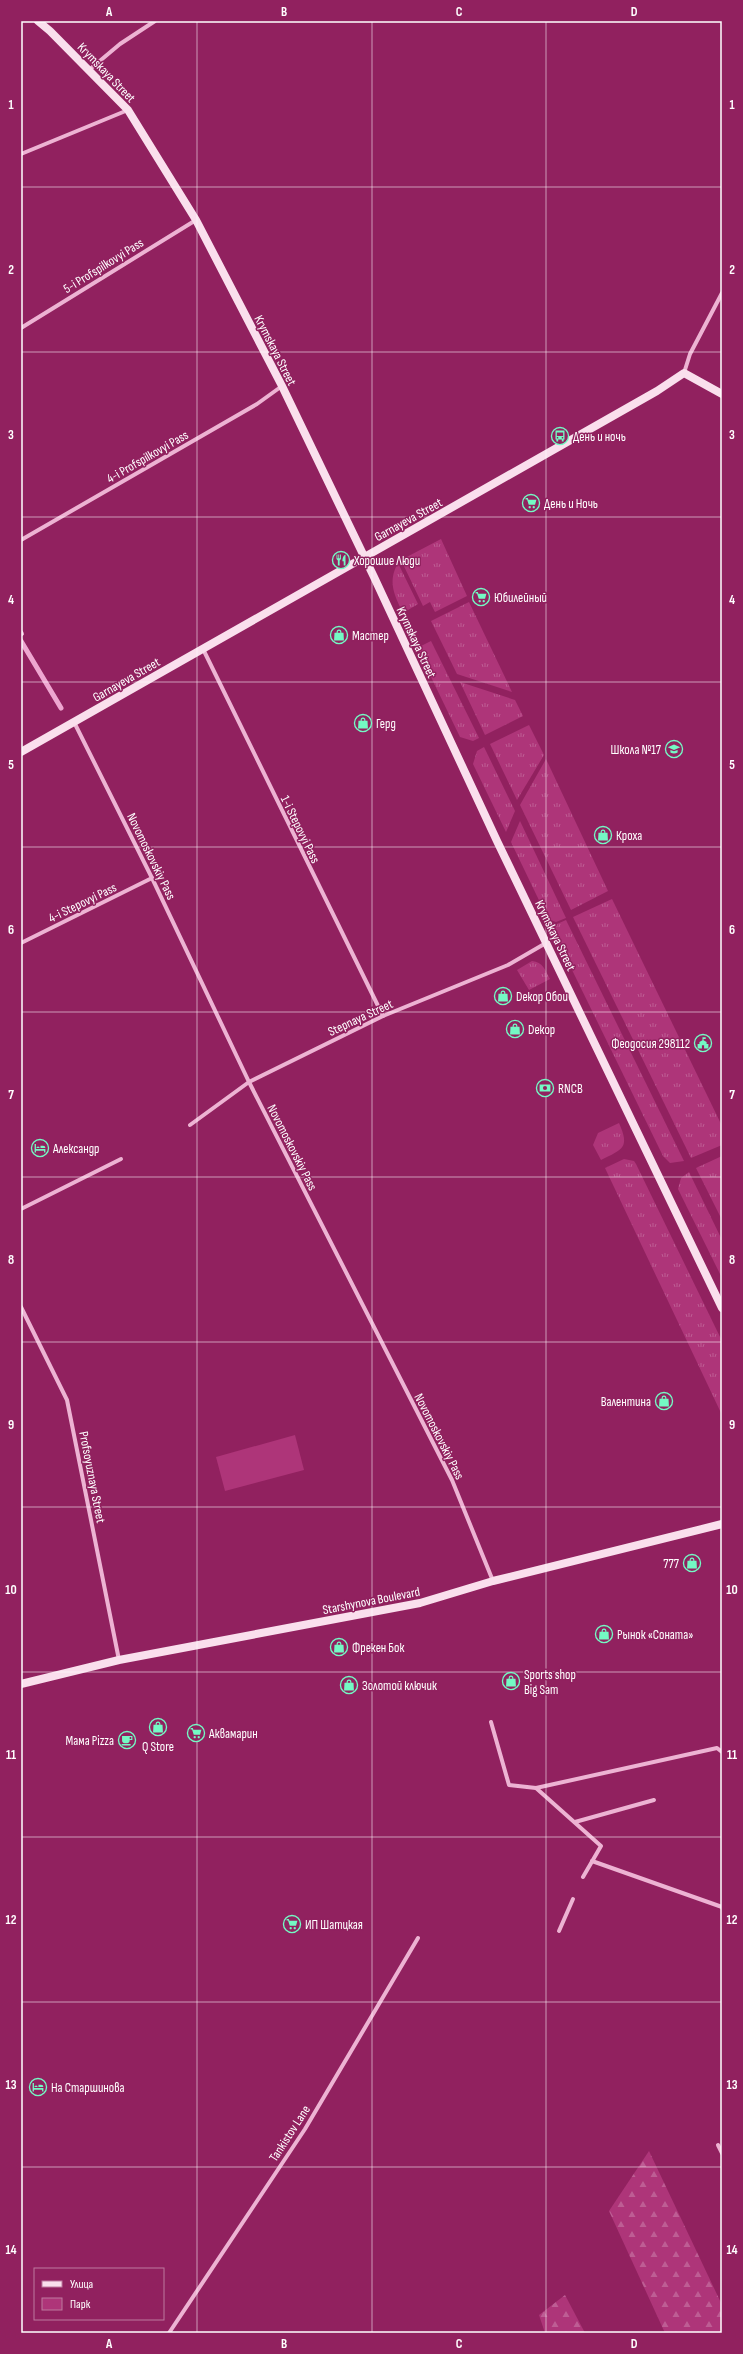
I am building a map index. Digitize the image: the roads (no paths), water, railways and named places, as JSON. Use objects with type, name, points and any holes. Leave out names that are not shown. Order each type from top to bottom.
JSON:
[{"type":"street","name":"Krymskaya Street","points":[[38,21],[128,110],[196,220],[282,386],[722,1308]]},
{"type":"street","points":[[89,70],[120,44],[155,21]]},
{"type":"street","points":[[21,154],[128,110]]},
{"type":"street","name":"5-i Profspilkovyi Pass","points":[[21,328],[196,220]]},
{"type":"street","points":[[722,293],[690,354],[684,372],[722,394]]},
{"type":"street","name":"Garnayeva Street","points":[[21,752],[644,398],[684,372]]},
{"type":"street","name":"4-i Profspilkovyi Pass","points":[[21,540],[258,404],[282,386]]},
{"type":"street","name":"1-i Stepovyi Pass","points":[[203,649],[382,1016]]},
{"type":"street","name":"Novomoskovskiy Pass","points":[[74,722],[152,878],[249,1082],[452,1480],[493,1581]]},
{"type":"street","name":"4-i Stepovyi Pass","points":[[21,943],[152,878]]},
{"type":"street","name":"Stepnaya Street","points":[[190,1125],[249,1082],[382,1016],[508,965],[547,943]]},
{"type":"street","points":[[21,1209],[121,1159]]},
{"type":"street","name":"Profsoyuznaya Street","points":[[21,1306],[67,1400],[120,1660]]},
{"type":"street","name":"Starshynova Boulevard","points":[[21,1684],[120,1660],[420,1603],[493,1581],[722,1524]]},
{"type":"street","points":[[491,1722],[509,1785],[536,1788],[717,1748],[722,1752]]},
{"type":"street","points":[[536,1788],[601,1846],[583,1877]]},
{"type":"street","points":[[575,1822],[654,1800]]},
{"type":"street","points":[[592,1862],[722,1907]]},
{"type":"street","points":[[559,1931],[573,1898]]},
{"type":"street","name":"Tankistov Lane","points":[[169,2333],[305,2129],[418,1938]]},
{"type":"street","points":[[718,2145],[722,2153]]},
{"type":"waterway","points":[[21,641],[61,708]]},
{"type":"place","name":"День и ночь","points":[[560,436]]},
{"type":"place","name":"День и Ночь","points":[[531,503]]},
{"type":"place","name":"Хорошие Люди","points":[[341,560]]},
{"type":"place","name":"Юбилейный","points":[[481,597]]},
{"type":"place","name":"Мастер","points":[[339,635]]},
{"type":"place","name":"Герд","points":[[363,723]]},
{"type":"place","name":"Школа №17","points":[[674,749]]},
{"type":"place","name":"Кроха","points":[[603,835]]},
{"type":"place","name":"Dекор Обои","points":[[503,996]]},
{"type":"place","name":"Dекор","points":[[515,1029]]},
{"type":"place","name":"Феодосия 298112","points":[[703,1043]]},
{"type":"place","name":"RNCB","points":[[545,1088]]},
{"type":"place","name":"Александр","points":[[40,1148]]},
{"type":"place","name":"Валентина","points":[[664,1401]]},
{"type":"place","name":"777","points":[[692,1563]]},
{"type":"place","name":"Рынок «Соната»","points":[[604,1634]]},
{"type":"place","name":"Фрекен Бок","points":[[339,1647]]},
{"type":"place","name":"Sports shop Big Sam","points":[[511,1681]]},
{"type":"place","name":"Золотой ключик","points":[[349,1685]]},
{"type":"place","name":"Q Store","points":[[158,1727]]},
{"type":"place","name":"Аквамарин","points":[[196,1733]]},
{"type":"place","name":"Мама Pizza","points":[[127,1740]]},
{"type":"place","name":"ИП Шатцкая","points":[[292,1924]]},
{"type":"place","name":"На Старшинова","points":[[38,2087]]}]
